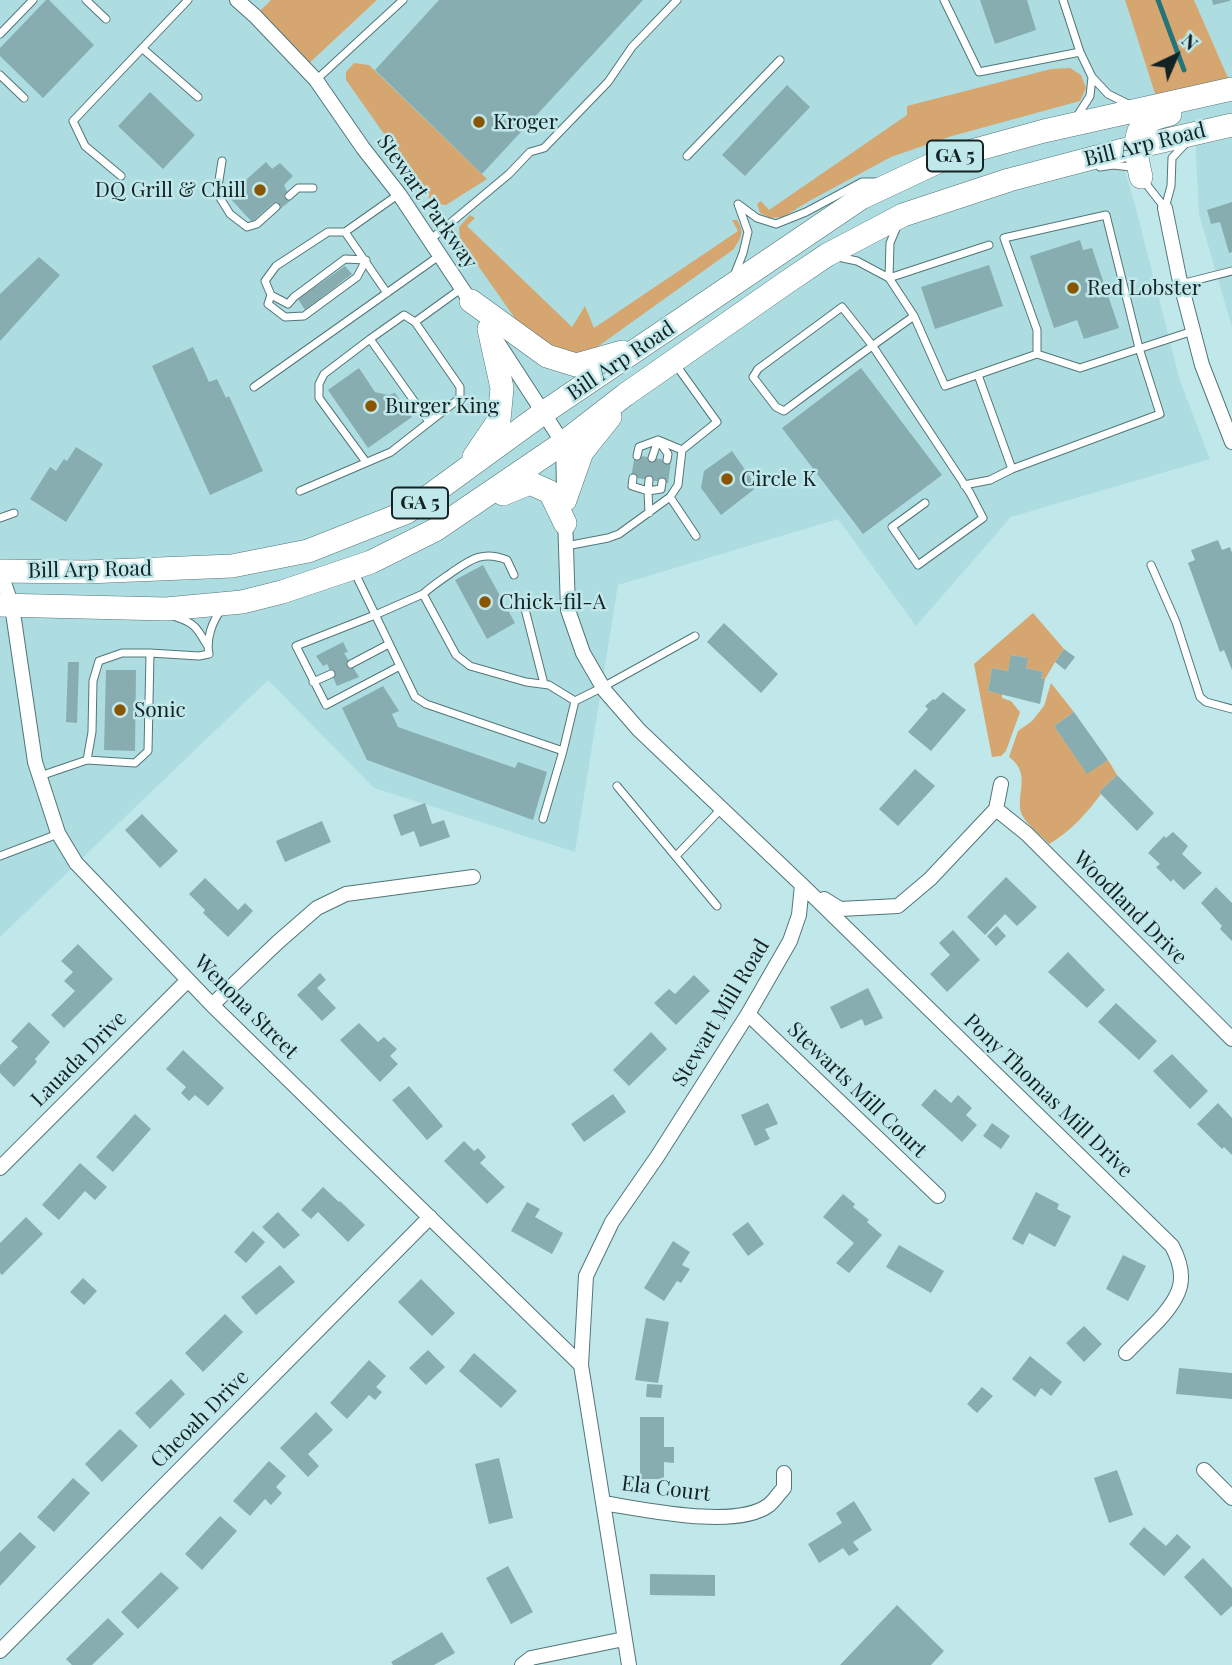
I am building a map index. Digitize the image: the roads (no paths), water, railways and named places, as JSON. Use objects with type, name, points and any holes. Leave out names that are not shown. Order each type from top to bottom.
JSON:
[{"type":"main road","name":"Bill Arp Road","points":[[0,571],[86,572],[232,566],[308,551],[407,512],[544,413],[861,198],[946,158],[1071,125],[1221,92]]},
{"type":"main road","points":[[1140,177],[1136,138],[1139,128],[1149,120],[1184,110],[1221,92]]},
{"type":"main road","name":"Bill Arp Road","points":[[6,605],[166,608],[242,602],[282,592],[371,562],[435,530],[563,443],[625,395],[827,255],[903,215],[1016,184],[1137,146],[1232,125]]},
{"type":"main road","points":[[466,295],[547,356],[576,365],[642,346]]},
{"type":"main road","points":[[464,471],[499,420],[502,388],[489,330]]},
{"type":"main road","points":[[565,499],[582,452],[625,395]]},
{"type":"main road","points":[[435,530],[530,483],[550,492],[565,523]]},
{"type":"street","name":"Stewart Parkway","points":[[237,0],[316,80],[441,255],[563,443]]},
{"type":"street","points":[[1165,208],[1202,365],[1232,442]]},
{"type":"street","points":[[563,443],[568,610],[583,653],[603,687],[639,730],[802,886],[840,909],[898,906],[930,879],[996,809],[1000,784]]},
{"type":"street","name":"Wenona Street","points":[[0,571],[35,762],[58,833],[76,863],[212,1005],[581,1365]]},
{"type":"street","name":"Woodland Drive","points":[[996,809],[1027,834],[1232,1039]]},
{"type":"street","points":[[212,1005],[317,908],[346,894],[473,877]]},
{"type":"street","name":"Stewart Mill Road","points":[[629,1665],[581,1365],[586,1276],[612,1222],[748,1014],[790,941],[799,915],[802,886]]},
{"type":"street","name":"Pony Thomas Mill Drive","points":[[802,886],[1172,1247],[1179,1259],[1182,1274],[1178,1295],[1166,1312],[1126,1353]]},
{"type":"street","name":"Lauada Drive","points":[[0,1168],[188,980]]},
{"type":"street","name":"Stewarts Mill Court","points":[[748,1014],[938,1196]]},
{"type":"street","name":"Cheoah Drive","points":[[0,1651],[430,1217]]},
{"type":"street","points":[[1204,1470],[1232,1498]]},
{"type":"street","name":"Ela Court","points":[[603,1503],[690,1517],[742,1516],[769,1506],[784,1488],[784,1473]]},
{"type":"street","points":[[522,1665],[531,1658],[624,1639]]},
{"type":"lane","points":[[0,34],[33,0]]},
{"type":"lane","points":[[86,0],[106,19]]},
{"type":"lane","points":[[121,176],[85,146],[74,121],[188,0]]},
{"type":"lane","points":[[316,80],[402,0]]},
{"type":"lane","points":[[430,240],[509,174],[530,152],[544,148],[608,82],[632,47],[677,0]]},
{"type":"lane","points":[[944,0],[979,72],[1080,52]]},
{"type":"lane","points":[[1063,0],[1080,52],[1092,77],[1108,94],[1140,110]]},
{"type":"lane","points":[[142,48],[198,97]]},
{"type":"lane","points":[[687,156],[780,60]]},
{"type":"lane","points":[[0,75],[24,98]]},
{"type":"lane","points":[[1071,125],[1090,96],[1092,77]]},
{"type":"lane","points":[[1165,208],[1171,186],[1172,158],[1195,132]]},
{"type":"lane","points":[[222,161],[217,193],[230,214],[247,227],[257,224],[276,207]]},
{"type":"lane","points":[[1092,169],[1113,165],[1131,167],[1165,208]]},
{"type":"lane","points":[[730,286],[748,232],[738,204],[757,218],[776,225],[862,182],[894,183]]},
{"type":"lane","points":[[289,196],[298,188],[313,188]]},
{"type":"lane","points":[[366,260],[345,259],[288,304],[271,295],[265,281],[276,266],[328,232],[345,232],[399,194]]},
{"type":"lane","points":[[889,278],[890,243],[903,215]]},
{"type":"lane","points":[[964,485],[990,480],[1012,469],[1160,414],[1139,348],[1106,215],[1004,238],[1037,330],[1037,354]]},
{"type":"lane","points":[[345,232],[387,293]]},
{"type":"lane","points":[[889,278],[989,245]]},
{"type":"lane","points":[[254,387],[441,255]]},
{"type":"lane","points":[[827,255],[857,261],[889,278],[914,316],[946,386],[1037,354],[1080,368],[1193,331]]},
{"type":"lane","points":[[271,295],[268,304],[285,317],[304,316],[357,277],[366,260]]},
{"type":"lane","points":[[1181,284],[1232,271]]},
{"type":"lane","points":[[415,322],[466,295]]},
{"type":"lane","points":[[914,316],[872,345],[847,362],[784,411],[776,407],[753,377],[758,369],[842,307],[872,345],[983,517],[918,565],[892,527],[925,503]]},
{"type":"lane","points":[[300,491],[391,452],[460,398],[460,387],[415,322],[404,315],[324,374],[319,384],[319,398],[366,462]]},
{"type":"lane","points":[[370,340],[429,422]]},
{"type":"lane","points":[[566,547],[619,534],[670,497],[678,485],[682,450],[718,422],[673,362]]},
{"type":"lane","points":[[978,375],[1012,469]]},
{"type":"lane","points":[[637,456],[639,447],[658,440],[682,450]]},
{"type":"lane","points":[[652,458],[658,440]]},
{"type":"lane","points":[[658,440],[668,454],[667,460]]},
{"type":"lane","points":[[633,478],[632,486],[648,491],[661,489],[662,482]]},
{"type":"lane","points":[[649,480],[649,513]]},
{"type":"lane","points":[[670,497],[696,536]]},
{"type":"lane","points":[[0,518],[14,513]]},
{"type":"lane","points":[[400,666],[326,705],[296,646],[423,594],[469,560],[495,555],[507,560],[514,575]]},
{"type":"lane","points":[[1152,565],[1176,622],[1200,697],[1206,702],[1232,709]]},
{"type":"lane","points":[[353,569],[415,697],[426,704],[563,751]]},
{"type":"lane","points":[[423,594],[456,655],[470,666],[526,682],[550,685],[575,701]]},
{"type":"lane","points":[[207,645],[213,623],[227,603]]},
{"type":"lane","points":[[87,760],[92,732],[93,681],[99,661],[122,653],[200,656],[209,654],[207,645],[191,622],[172,616],[99,607]]},
{"type":"lane","points":[[522,607],[525,609],[544,684]]},
{"type":"lane","points":[[543,820],[575,701],[695,636]]},
{"type":"lane","points":[[351,664],[389,644]]},
{"type":"lane","points":[[39,776],[87,760],[135,763],[148,751],[150,653]]},
{"type":"lane","points":[[313,681],[331,674]]},
{"type":"lane","points":[[617,786],[718,906]]},
{"type":"lane","points":[[676,856],[721,809]]},
{"type":"lane","points":[[0,856],[58,833]]},
{"type":"waterway","points":[[1158,0],[1184,70]]},
{"type":"place","name":"Kroger","points":[[479,122]]},
{"type":"place","name":"DQ Grill & Chill","points":[[260,190]]},
{"type":"place","name":"Red Lobster","points":[[1073,288]]},
{"type":"place","name":"Burger King","points":[[371,406]]},
{"type":"place","name":"Circle K","points":[[727,479]]},
{"type":"place","name":"Chick-fil-A","points":[[485,602]]},
{"type":"place","name":"Sonic","points":[[120,710]]}]
